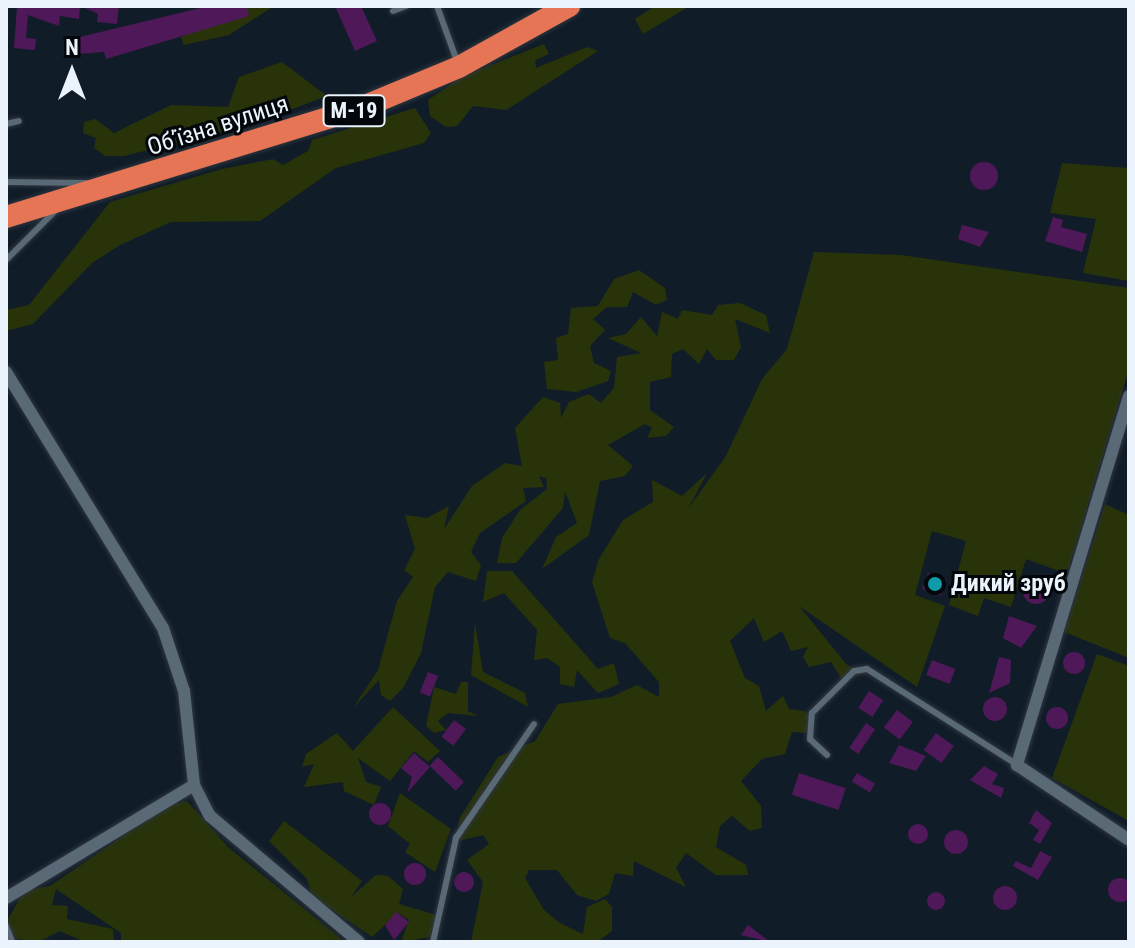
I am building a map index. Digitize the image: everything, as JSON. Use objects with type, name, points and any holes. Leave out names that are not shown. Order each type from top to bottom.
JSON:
[{"type":"highway","name":"Обʼїзна вулиця","points":[[6,217],[126,183],[358,109],[459,67],[569,6]]},
{"type":"street","points":[[6,372],[163,628],[184,691],[194,785],[227,833],[359,942]]},
{"type":"street","points":[[1129,396],[1017,765],[1129,840]]},
{"type":"street","points":[[6,898],[194,785]]},
{"type":"lane","points":[[393,11],[406,6]]},
{"type":"lane","points":[[437,6],[459,67]]},
{"type":"lane","points":[[6,124],[19,121]]},
{"type":"lane","points":[[6,182],[126,183]]},
{"type":"lane","points":[[6,260],[65,201]]},
{"type":"lane","points":[[827,755],[810,739],[812,713],[854,671],[867,669],[1017,765]]},
{"type":"lane","points":[[433,942],[456,838],[534,724]]},
{"type":"lane","points":[[6,926],[12,942]]},
{"type":"green space","points":[[247,6],[274,6],[229,35],[184,45],[181,37]]},
{"type":"green space","points":[[655,6],[690,6],[643,34],[635,19]]},
{"type":"green space","points":[[544,44],[549,54],[535,60],[536,68],[587,47],[598,51],[506,110],[473,106],[457,126],[446,127],[430,116],[428,100],[463,76]]},
{"type":"green space","points":[[282,62],[327,96],[250,125],[124,156],[105,156],[94,148],[96,138],[83,133],[84,122],[95,119],[114,133],[171,105],[228,107],[239,77]]},
{"type":"green space","points":[[415,108],[431,133],[424,143],[336,168],[260,221],[171,222],[120,245],[92,263],[33,324],[6,331],[6,310],[29,305],[110,202],[222,169],[273,159],[283,165],[308,151],[312,140]]},
{"type":"green space","points":[[1062,163],[1129,168],[1129,281],[1083,273],[1096,219],[1050,213]]},
{"type":"green space","points":[[814,252],[901,255],[1129,288],[1129,369],[1067,574],[1026,559],[1011,607],[984,598],[978,616],[949,605],[966,541],[932,531],[915,595],[945,606],[917,687],[799,606],[847,665],[867,672],[843,681],[831,662],[809,667],[803,657],[808,647],[791,651],[782,631],[764,642],[754,618],[730,641],[745,678],[759,686],[766,711],[783,696],[789,709],[805,711],[814,722],[805,733],[792,732],[785,754],[762,759],[741,781],[761,806],[762,828],[750,831],[732,816],[720,826],[716,847],[746,865],[748,875],[716,875],[686,853],[676,868],[686,887],[634,861],[633,876],[615,873],[609,894],[596,901],[577,895],[557,870],[529,870],[525,878],[544,910],[560,923],[583,934],[587,907],[605,899],[612,907],[612,931],[597,942],[471,942],[483,882],[467,860],[489,844],[483,835],[458,841],[459,819],[498,757],[535,741],[558,704],[611,697],[637,685],[659,697],[659,682],[625,643],[610,638],[592,582],[599,559],[623,520],[653,502],[652,480],[682,496],[707,473],[688,509],[726,456],[762,379],[787,349]]},
{"type":"green space","points":[[639,270],[665,288],[667,300],[656,305],[633,292],[627,307],[607,307],[593,319],[605,330],[590,346],[594,363],[611,371],[608,381],[576,392],[547,389],[544,362],[558,360],[556,338],[568,334],[571,308],[598,306],[614,279]]},
{"type":"green space","points":[[740,303],[766,315],[770,333],[735,319],[741,347],[734,360],[716,360],[707,349],[699,364],[683,349],[672,354],[671,377],[650,382],[650,410],[674,427],[666,436],[647,438],[652,428],[645,424],[608,445],[633,466],[625,476],[600,481],[589,535],[542,569],[556,537],[577,523],[565,491],[563,508],[516,563],[497,563],[502,538],[520,510],[547,489],[546,478],[539,476],[544,487],[523,488],[526,501],[480,533],[471,552],[481,565],[476,581],[448,572],[435,587],[421,653],[403,688],[390,701],[381,695],[379,680],[353,708],[378,670],[397,601],[413,577],[404,570],[415,549],[405,515],[427,518],[449,506],[444,529],[472,486],[505,463],[522,466],[515,428],[543,397],[560,403],[561,418],[569,402],[589,394],[601,403],[614,388],[617,357],[641,353],[608,338],[626,334],[641,317],[657,336],[662,312],[678,319],[682,310],[712,315],[718,305]]},
{"type":"green space","points":[[1105,504],[1129,515],[1129,658],[1064,632]]},
{"type":"green space","points":[[487,571],[512,571],[598,669],[614,663],[619,684],[598,693],[577,670],[574,687],[560,684],[560,667],[547,658],[534,660],[537,630],[504,593],[483,602]]},
{"type":"green space","points":[[475,623],[483,672],[525,693],[528,707],[471,675]]},
{"type":"green space","points":[[1097,654],[1129,666],[1129,821],[1052,778]]},
{"type":"green space","points":[[461,682],[468,682],[468,711],[478,716],[448,713],[438,721],[446,730],[434,733],[426,726],[434,687],[456,694]]},
{"type":"green space","points":[[393,707],[440,751],[428,762],[414,751],[390,781],[358,758],[366,782],[381,787],[374,805],[344,791],[343,782],[304,787],[314,764],[302,767],[306,754],[337,733],[353,751]]},
{"type":"green space","points":[[400,793],[451,829],[435,872],[405,852],[410,844],[388,826]]},
{"type":"green space","points":[[187,801],[228,847],[345,942],[121,942],[121,933],[56,889],[52,905],[68,906],[67,919],[113,929],[114,942],[85,942],[60,931],[38,942],[11,938],[7,921],[24,891],[50,886],[168,805]]},
{"type":"green space","points":[[284,821],[362,881],[351,897],[376,875],[388,876],[403,889],[399,904],[436,915],[430,937],[401,942],[409,920],[398,913],[372,937],[312,896],[307,879],[269,841]]},
{"type":"building","points":[[17,6],[80,6],[79,19],[60,16],[59,26],[28,15],[26,38],[36,39],[35,50],[14,48]]},
{"type":"building","points":[[81,6],[119,6],[117,24],[97,22],[98,14]]},
{"type":"building","points":[[209,6],[246,6],[249,16],[106,59],[104,52],[63,55],[63,41]]},
{"type":"building","points":[[335,6],[361,6],[377,41],[355,51]]},
{"type":"building","points":[[984,162],[994,166],[998,176],[994,186],[984,190],[974,186],[970,176],[974,166]]},
{"type":"building","points":[[1053,217],[1063,220],[1061,227],[1087,234],[1082,252],[1045,241]]},
{"type":"building","points":[[962,225],[989,232],[980,247],[958,239]]},
{"type":"building","name":"Дикий зруб","points":[[928,573],[947,580],[941,596],[922,589]]},
{"type":"building","points":[[1036,578],[1045,582],[1049,591],[1045,600],[1036,604],[1027,600],[1023,591],[1027,582]]},
{"type":"building","points":[[1009,616],[1037,626],[1021,648],[1003,638]]},
{"type":"building","points":[[1074,652],[1082,655],[1085,663],[1082,671],[1074,674],[1066,671],[1063,663],[1066,655]]},
{"type":"building","points":[[999,657],[1011,660],[1010,683],[989,693]]},
{"type":"building","points":[[932,660],[955,669],[950,684],[926,675]]},
{"type":"building","points":[[428,672],[438,676],[430,697],[420,692]]},
{"type":"building","points":[[869,691],[883,700],[872,717],[858,708]]},
{"type":"building","points":[[995,697],[1004,700],[1007,709],[1004,718],[995,721],[986,718],[983,709],[986,700]]},
{"type":"building","points":[[1057,707],[1065,710],[1068,718],[1065,726],[1057,729],[1049,726],[1046,718],[1049,710]]},
{"type":"building","points":[[897,710],[913,722],[900,740],[884,728]]},
{"type":"building","points":[[454,720],[466,729],[453,746],[441,737]]},
{"type":"building","points":[[866,723],[875,729],[858,754],[849,748]]},
{"type":"building","points":[[936,733],[954,746],[941,763],[924,750]]},
{"type":"building","points":[[899,745],[926,756],[916,771],[889,763]]},
{"type":"building","points":[[414,753],[430,767],[407,793],[412,777],[401,768]]},
{"type":"building","points":[[438,757],[464,782],[456,791],[430,766]]},
{"type":"building","points":[[984,766],[998,774],[992,784],[1004,788],[1001,798],[970,780]]},
{"type":"building","points":[[799,773],[846,788],[838,810],[792,795]]},
{"type":"building","points":[[857,773],[875,784],[870,792],[852,782]]},
{"type":"building","points":[[380,803],[388,806],[391,814],[388,822],[380,825],[372,822],[369,814],[372,806]]},
{"type":"building","points":[[1036,810],[1052,823],[1040,844],[1033,840],[1039,830],[1029,823]]},
{"type":"building","points":[[914,824],[922,824],[928,834],[922,844],[914,844],[908,838],[908,830]]},
{"type":"building","points":[[956,830],[964,834],[968,842],[964,850],[956,854],[948,850],[944,842],[948,834]]},
{"type":"building","points":[[1040,851],[1052,857],[1038,880],[1013,866],[1016,861],[1031,868]]},
{"type":"building","points":[[411,863],[419,863],[426,874],[419,885],[411,885],[404,878],[404,870]]},
{"type":"building","points":[[460,872],[468,872],[474,882],[468,892],[460,892],[454,886],[454,878]]},
{"type":"building","points":[[1120,878],[1131,885],[1132,890],[1125,901],[1120,902],[1109,895],[1108,890],[1115,879]]},
{"type":"building","points":[[1005,886],[1014,889],[1017,898],[1014,907],[1005,910],[996,907],[993,898],[996,889]]},
{"type":"building","points":[[936,892],[945,901],[936,910],[927,901]]},
{"type":"building","points":[[396,912],[409,922],[394,940],[385,925]]},
{"type":"building","points":[[748,925],[770,942],[741,935]]},
{"type":"place","name":"Дикий зруб","points":[[935,584]]}]
